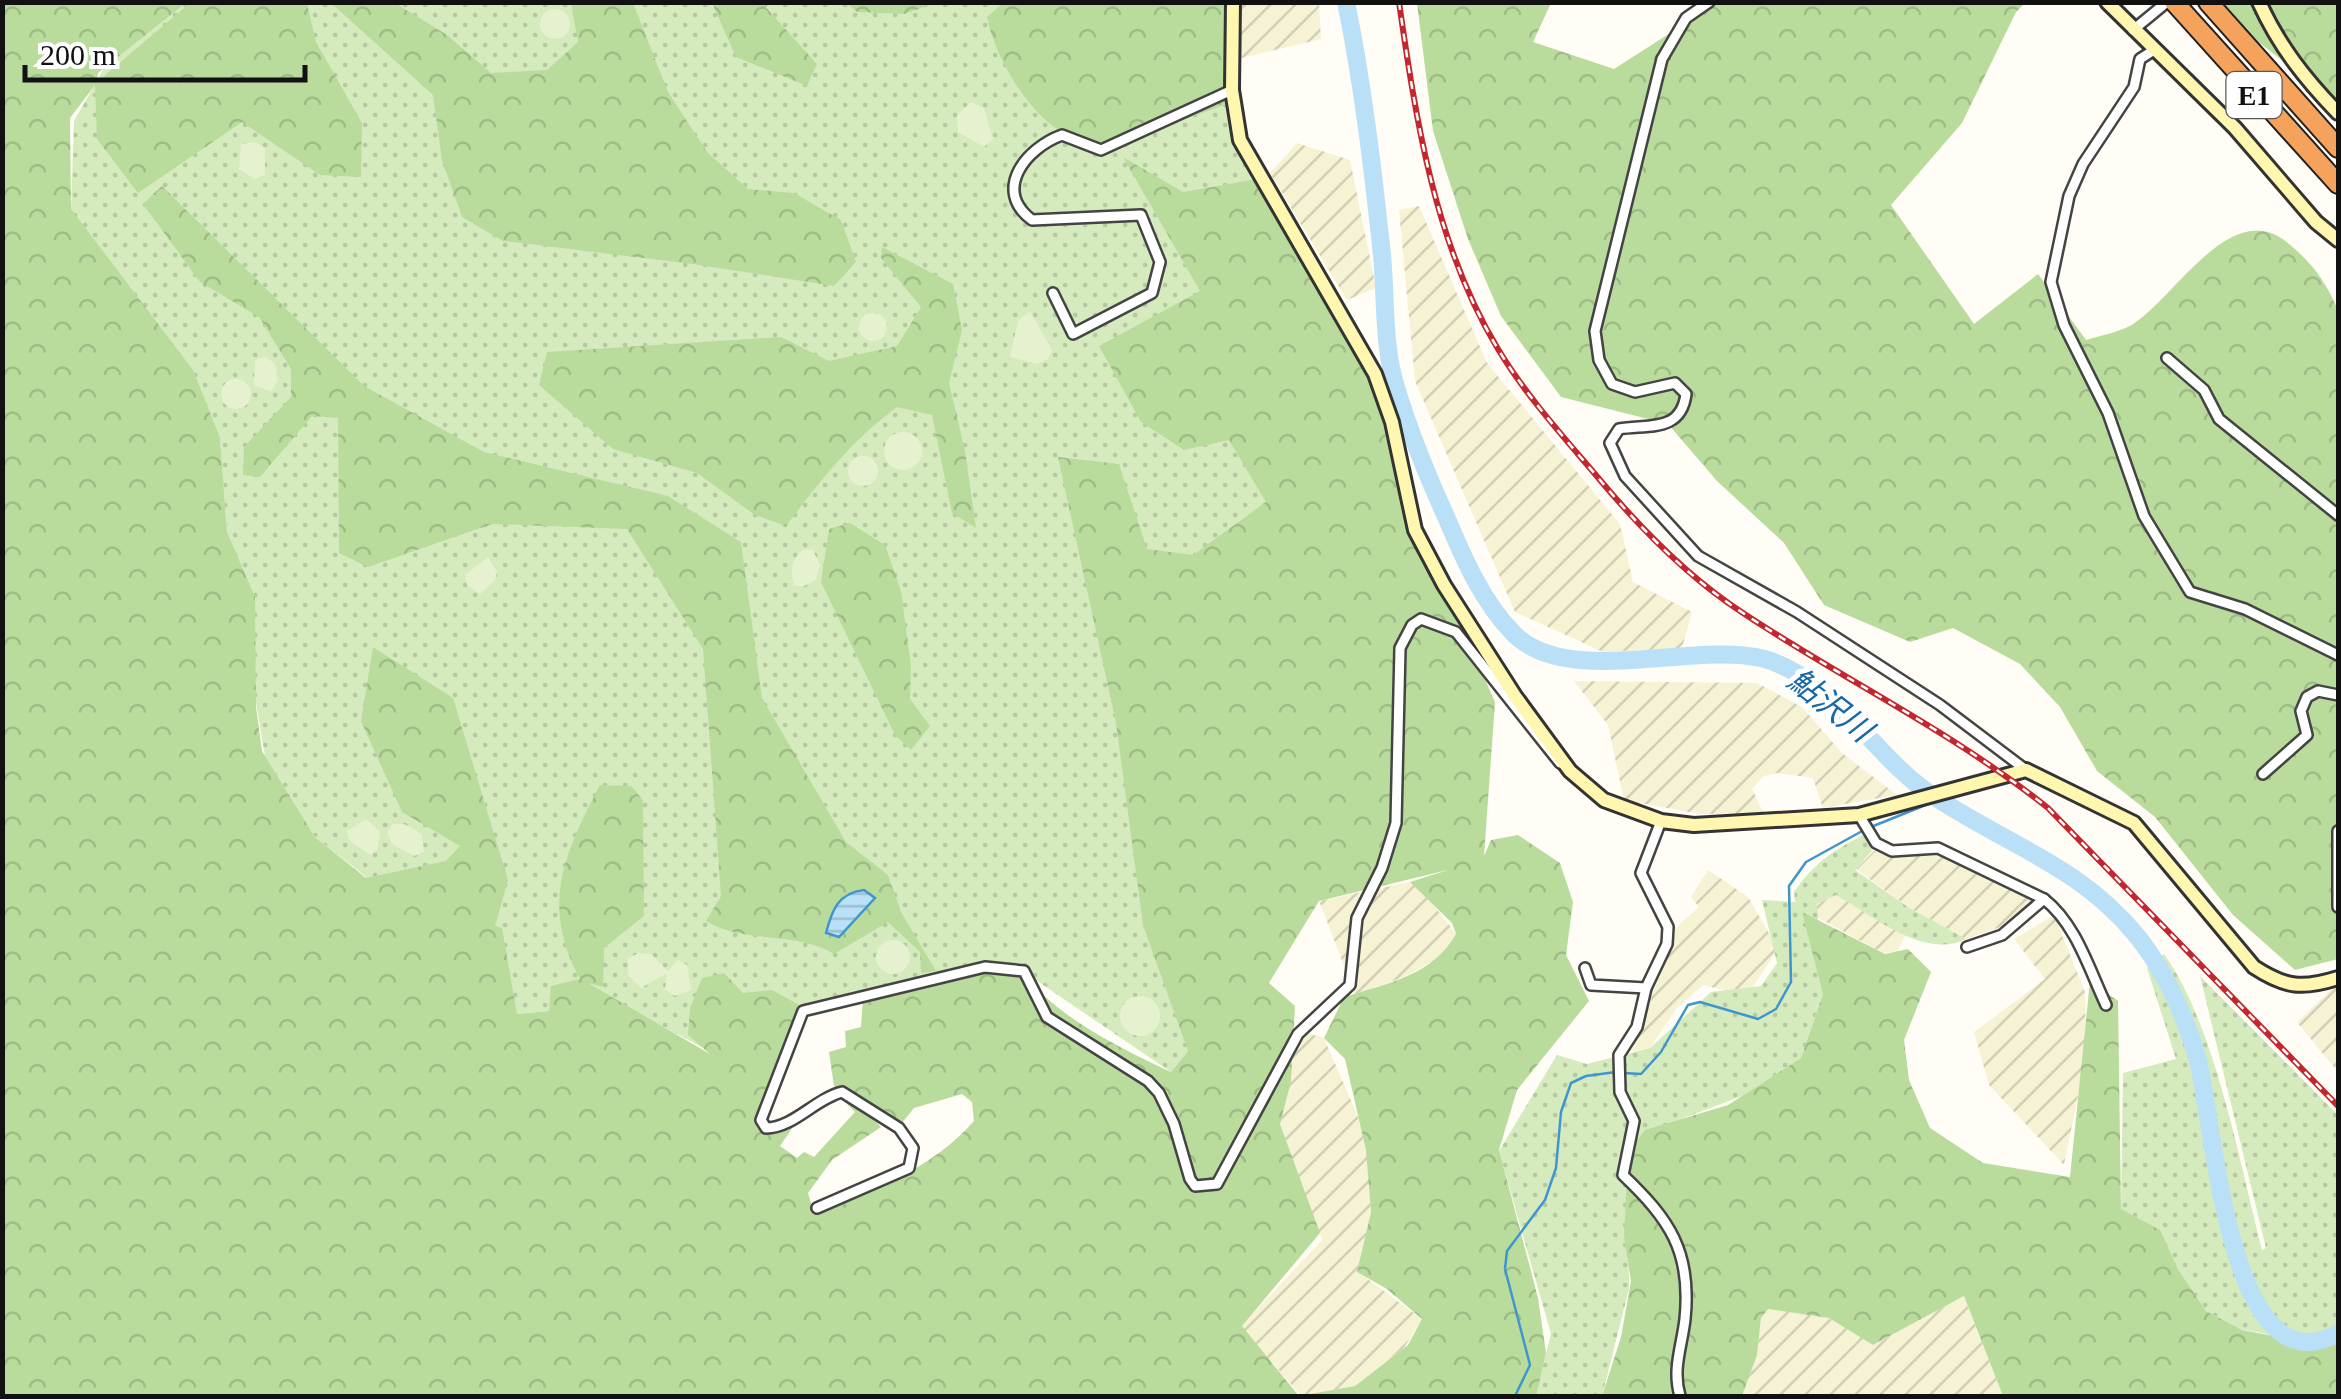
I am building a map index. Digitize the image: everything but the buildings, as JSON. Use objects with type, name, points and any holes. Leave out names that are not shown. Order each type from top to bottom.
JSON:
[{"type":"highway","name":"E1","points":[[2170,2],[2338,184]]},
{"type":"highway","name":"E1","points":[[2208,2],[2338,148]]},
{"type":"street","points":[[1233,2],[1232,90],[1240,140],[1375,374],[1392,422],[1415,530],[1444,585],[1515,696],[1570,771]]},
{"type":"street","points":[[1709,2],[1686,18],[1662,60],[1595,331],[1598,360],[1612,384],[1635,392],[1675,384],[1686,394],[1684,409],[1676,420],[1655,428],[1619,429],[1610,443],[1625,476],[1698,556],[1796,612],[1940,705],[2026,770],[2134,822],[2254,967],[2278,983],[2303,989],[2338,978]]},
{"type":"street","points":[[2106,2],[2235,128],[2316,222],[2338,240]]},
{"type":"street","points":[[2133,30],[2170,2]]},
{"type":"street","points":[[2260,2],[2273,33],[2304,78],[2338,112]]},
{"type":"street","points":[[2154,50],[2140,59],[2134,87],[2083,164],[2069,196],[2051,282],[2064,325],[2108,413],[2144,516],[2190,592],[2245,608],[2338,655]]},
{"type":"street","points":[[1052,292],[1074,334],[1152,293],[1160,262],[1141,215],[1032,220],[1014,198],[1013,180],[1026,157],[1062,135],[1101,150],[1232,90]]},
{"type":"street","points":[[2167,358],[2204,390],[2219,418],[2338,515]]},
{"type":"street","points":[[817,1208],[909,1168],[913,1148],[899,1128],[842,1092],[828,1096],[778,1128],[766,1128],[761,1120],[798,1018],[815,1006],[901,991],[996,965],[1024,972],[1047,1017],[1148,1081],[1174,1124],[1190,1179],[1195,1186],[1217,1184],[1298,1034],[1350,984],[1357,918],[1382,868],[1396,823],[1400,648],[1404,636],[1421,619],[1444,624],[1456,632],[1546,750],[1604,800],[1661,821],[1694,825],[1859,815],[2026,770]]},
{"type":"street","points":[[2263,774],[2308,735],[2301,711],[2307,697],[2318,690],[2338,695]]},
{"type":"street","points":[[1859,815],[1876,843],[1892,851],[1938,848],[2044,899],[2058,911],[2077,942],[2106,1005]]},
{"type":"street","points":[[1661,821],[1640,873],[1668,927],[1667,944],[1646,988],[1637,1027],[1620,1055],[1620,1092],[1634,1120],[1623,1175],[1673,1230],[1684,1276],[1685,1317],[1676,1369],[1680,1396]]},
{"type":"street","points":[[2338,831],[2338,907]]},
{"type":"street","points":[[1967,946],[2002,935],[2044,899]]},
{"type":"street","points":[[1585,968],[1591,985],[1646,988]]},
{"type":"shaded area","points":[[1240,3],[1319,3],[1321,39],[1237,59]]},
{"type":"shaded area","points":[[1297,143],[1350,160],[1376,288],[1347,300],[1270,173]]},
{"type":"shaded area","points":[[1419,206],[1487,363],[1620,524],[1633,582],[1692,612],[1682,648],[1603,652],[1515,612],[1415,381],[1399,210]]},
{"type":"shaded area","points":[[1574,681],[1757,683],[1802,707],[1842,753],[1897,795],[1823,808],[1813,778],[1777,773],[1764,776],[1752,789],[1764,814],[1700,814],[1624,800],[1608,725]]},
{"type":"shaded area","points":[[1938,848],[2037,896],[2012,923],[1966,939],[1908,907],[1856,869],[1874,851]]},
{"type":"shaded area","points":[[1708,870],[1748,897],[1778,949],[1747,996],[1703,985],[1676,1009],[1650,1048],[1623,1053],[1646,1015],[1649,995],[1667,957],[1670,933],[1699,907],[1691,897]]},
{"type":"shaded area","points":[[1415,881],[1456,934],[1445,954],[1405,977],[1355,994],[1319,901]]},
{"type":"shaded area","points":[[1836,895],[1907,933],[1897,952],[1883,953],[1804,910]]},
{"type":"shaded area","points":[[2054,915],[2085,992],[2086,1056],[2064,1165],[1989,1085],[1974,1032],[2045,979],[2014,939]]},
{"type":"shaded area","points":[[2338,983],[2338,1072],[2297,1022]]},
{"type":"shaded area","points":[[1294,1029],[1324,1038],[1368,1140],[1371,1212],[1358,1272],[1422,1319],[1404,1348],[1355,1386],[1301,1396],[1241,1326],[1322,1240],[1280,1124]]},
{"type":"shaded area","points":[[1964,1296],[2003,1396],[1742,1396],[1757,1355],[1761,1318],[1768,1309],[1829,1318],[1874,1345]]},
{"type":"green space","points":[[3,3],[186,3],[98,73],[97,82],[190,3],[307,3],[316,42],[362,123],[361,177],[320,175],[242,122],[138,193],[97,139],[95,85],[70,118],[71,209],[193,370],[220,438],[227,532],[255,597],[256,707],[262,751],[315,837],[366,878],[446,861],[460,846],[402,812],[361,721],[373,647],[453,698],[508,880],[495,926],[502,928],[517,1014],[549,1011],[551,986],[580,979],[561,927],[559,903],[567,857],[600,785],[631,786],[643,800],[644,916],[604,948],[603,987],[588,983],[710,1054],[688,1035],[690,1008],[702,978],[724,973],[743,993],[772,990],[801,1006],[760,1128],[775,1131],[802,1114],[780,1146],[797,1158],[804,1152],[814,1157],[855,1112],[841,1098],[855,1101],[881,1127],[832,1160],[808,1193],[814,1213],[921,1165],[974,1121],[972,1102],[962,1094],[914,1108],[901,1124],[834,1086],[829,1052],[846,1047],[845,1031],[861,1027],[863,999],[963,975],[1024,971],[1051,1002],[1070,1016],[1171,1072],[1188,1051],[1143,925],[1116,723],[1058,457],[1119,464],[1147,549],[1193,555],[1266,502],[1229,440],[1184,450],[1141,422],[1099,346],[1200,291],[1123,157],[1183,192],[1262,178],[1380,389],[1411,512],[1495,702],[1484,856],[1491,840],[1518,835],[1560,863],[1573,902],[1566,955],[1589,1001],[1517,1090],[1499,1150],[1538,1298],[1546,1353],[1537,1392],[1531,1396],[1299,1396],[3,1396]],"holes":[[[1448,870],[1410,882],[1452,923],[1456,934],[1446,948],[1435,960],[1408,976],[1344,997],[1324,1038],[1345,1059],[1366,1150],[1371,1212],[1357,1272],[1387,1289],[1422,1319],[1408,1345],[1355,1386],[1299,1396],[1242,1326],[1320,1233],[1280,1124],[1291,1081],[1295,1006],[1269,983],[1319,901]]]},
{"type":"green space","points":[[186,3],[1226,3],[1228,104],[1371,422],[1188,1051],[1171,1072],[1024,972],[837,1002],[709,1051],[575,980],[549,1011],[517,1014],[381,899],[365,876],[315,837],[265,756],[227,532],[220,441],[71,209],[74,121],[104,68]]},
{"type":"green space","points":[[331,3],[395,3],[447,35],[491,73],[547,70],[578,42],[571,3],[633,3],[668,92],[707,152],[748,189],[794,193],[841,220],[856,262],[834,286],[503,241],[462,217],[442,160],[433,95]]},
{"type":"green space","points":[[712,3],[762,3],[817,64],[807,86],[736,57]]},
{"type":"green space","points":[[847,3],[936,3],[904,14],[857,12]]},
{"type":"green space","points":[[1003,3],[1229,3],[1228,104],[1104,144],[1076,140],[1040,115],[1011,77],[987,17]]},
{"type":"green space","points":[[1417,3],[1551,3],[1533,42],[1614,69],[1717,3],[2025,3],[2016,12],[1962,123],[1891,205],[1974,324],[2038,274],[2086,340],[2118,331],[2136,322],[2208,254],[2248,231],[2268,232],[2305,259],[2338,310],[2338,959],[2295,970],[2233,915],[2155,817],[2097,771],[2060,707],[2020,664],[1953,628],[1910,642],[1824,605],[1784,543],[1717,481],[1668,424],[1561,397],[1501,316],[1468,239],[1433,131]]},
{"type":"green space","points":[[2221,3],[2338,3],[2338,103],[2248,34]]},
{"type":"green space","points":[[555,9],[566,13],[570,24],[566,35],[555,39],[544,35],[540,24],[544,13]]},
{"type":"green space","points":[[971,102],[984,108],[993,139],[984,147],[958,132],[957,115]]},
{"type":"green space","points":[[255,142],[265,148],[265,175],[254,179],[239,169],[241,144]]},
{"type":"green space","points":[[162,186],[364,386],[484,452],[668,496],[741,542],[762,698],[846,842],[888,875],[901,912],[936,971],[921,973],[920,952],[888,922],[834,954],[803,942],[737,933],[706,921],[721,896],[703,649],[627,529],[492,524],[368,567],[339,553],[338,418],[312,416],[260,477],[243,475],[244,447],[291,397],[291,369],[259,317],[200,282],[143,204]]},
{"type":"green space","points":[[882,247],[953,284],[962,330],[949,383],[965,451],[976,528],[952,513],[932,415],[897,407],[851,448],[786,526],[755,515],[697,473],[613,449],[539,385],[547,352],[781,337],[829,361],[897,346],[921,307],[881,258]]},
{"type":"green space","points":[[1030,311],[1052,350],[1048,359],[1037,364],[1010,357],[1018,321]]},
{"type":"green space","points":[[873,313],[883,317],[887,327],[883,337],[873,341],[863,337],[859,327],[863,317]]},
{"type":"green space","points":[[266,357],[275,364],[278,380],[271,392],[254,385],[255,360]]},
{"type":"green space","points":[[236,379],[250,388],[251,394],[242,408],[236,409],[222,400],[221,394],[230,380]]},
{"type":"green space","points":[[903,432],[917,437],[922,451],[917,465],[903,470],[889,465],[884,451],[889,437]]},
{"type":"green space","points":[[863,456],[874,460],[878,471],[874,482],[863,486],[852,482],[848,471],[852,460]]},
{"type":"green space","points":[[850,523],[885,545],[901,591],[911,666],[910,699],[930,726],[911,750],[895,735],[821,582],[829,529]]},
{"type":"green space","points":[[804,549],[813,550],[820,565],[816,580],[802,587],[794,585],[792,570]]},
{"type":"green space","points":[[488,557],[497,572],[495,580],[480,594],[467,585],[465,575]]},
{"type":"green space","points":[[366,819],[380,832],[378,849],[370,855],[349,840],[347,831]]},
{"type":"green space","points":[[393,824],[404,824],[422,834],[424,852],[414,856],[392,844],[387,832]]},
{"type":"green space","points":[[1865,834],[1872,851],[1855,870],[1908,907],[1966,939],[1950,944],[1916,940],[1836,895],[1817,904],[1823,994],[1801,1058],[1742,1096],[1673,1122],[1628,1153],[1629,1289],[1602,1396],[1527,1396],[1538,1385],[1551,1334],[1499,1151],[1557,1055],[1587,1064],[1650,1048],[1711,992],[1761,986],[1777,963],[1762,900],[1795,902],[1794,892],[1817,865]]},
{"type":"green space","points":[[1802,912],[1885,954],[1908,949],[1931,972],[1904,1040],[1909,1080],[1930,1128],[1983,1163],[2070,1177],[2090,981],[2118,1001],[2121,1209],[2160,1230],[2178,1269],[2206,1311],[2242,1330],[2320,1345],[2338,1337],[2338,1396],[2003,1396],[1964,1296],[1873,1345],[1829,1318],[1768,1309],[1761,1318],[1757,1355],[1742,1396],[1602,1396],[1621,1337],[1631,1281],[1624,1236],[1628,1152],[1645,1130],[1728,1105],[1801,1058],[1823,994]]},
{"type":"green space","points":[[893,940],[905,945],[910,957],[905,969],[893,974],[881,969],[876,957],[881,945]]},
{"type":"green space","points":[[639,953],[651,954],[668,971],[678,960],[687,965],[691,990],[675,996],[665,990],[667,973],[641,988],[628,975],[628,958]]},
{"type":"green space","points":[[2164,954],[2198,1018],[2212,1056],[2262,1250],[2266,1248],[2200,976],[2338,1115],[2338,1331],[2318,1343],[2239,1329],[2206,1311],[2178,1269],[2121,1209],[2123,1073],[2176,1059],[2147,968]]},
{"type":"green space","points":[[1140,996],[1154,1002],[1160,1016],[1154,1030],[1140,1036],[1126,1030],[1120,1016],[1126,1002]]},
{"type":"water","points":[[864,890],[875,898],[839,937],[826,933],[842,899]]},
{"type":"waterway","name":"鮎沢川","points":[[1346,2],[1371,160],[1392,372],[1433,487],[1467,564],[1492,607],[1513,633],[1536,649],[1564,658],[1597,661],[1733,655],[1761,658],[1786,667],[1830,699],[1929,793],[2090,890],[2147,949],[2165,977],[2185,1022],[2203,1084],[2232,1238],[2249,1287],[2271,1324],[2300,1341],[2338,1333]]},
{"type":"waterway","points":[[1871,827],[1938,800]]},
{"type":"waterway","points":[[1624,1073],[1641,1074],[1661,1052],[1688,1005],[1700,1002],[1758,1019],[1776,1009],[1791,982],[1789,886],[1806,862],[1864,830]]},
{"type":"waterway","points":[[1515,1396],[1530,1365],[1505,1269],[1507,1251],[1545,1200],[1556,1168],[1561,1112],[1571,1083],[1586,1076],[1616,1072]]},
{"type":"railway","points":[[1399,2],[1421,137],[1458,268],[1509,366],[1611,493],[1664,549],[1722,599],[1974,755],[2048,808],[2338,1106]]}]
